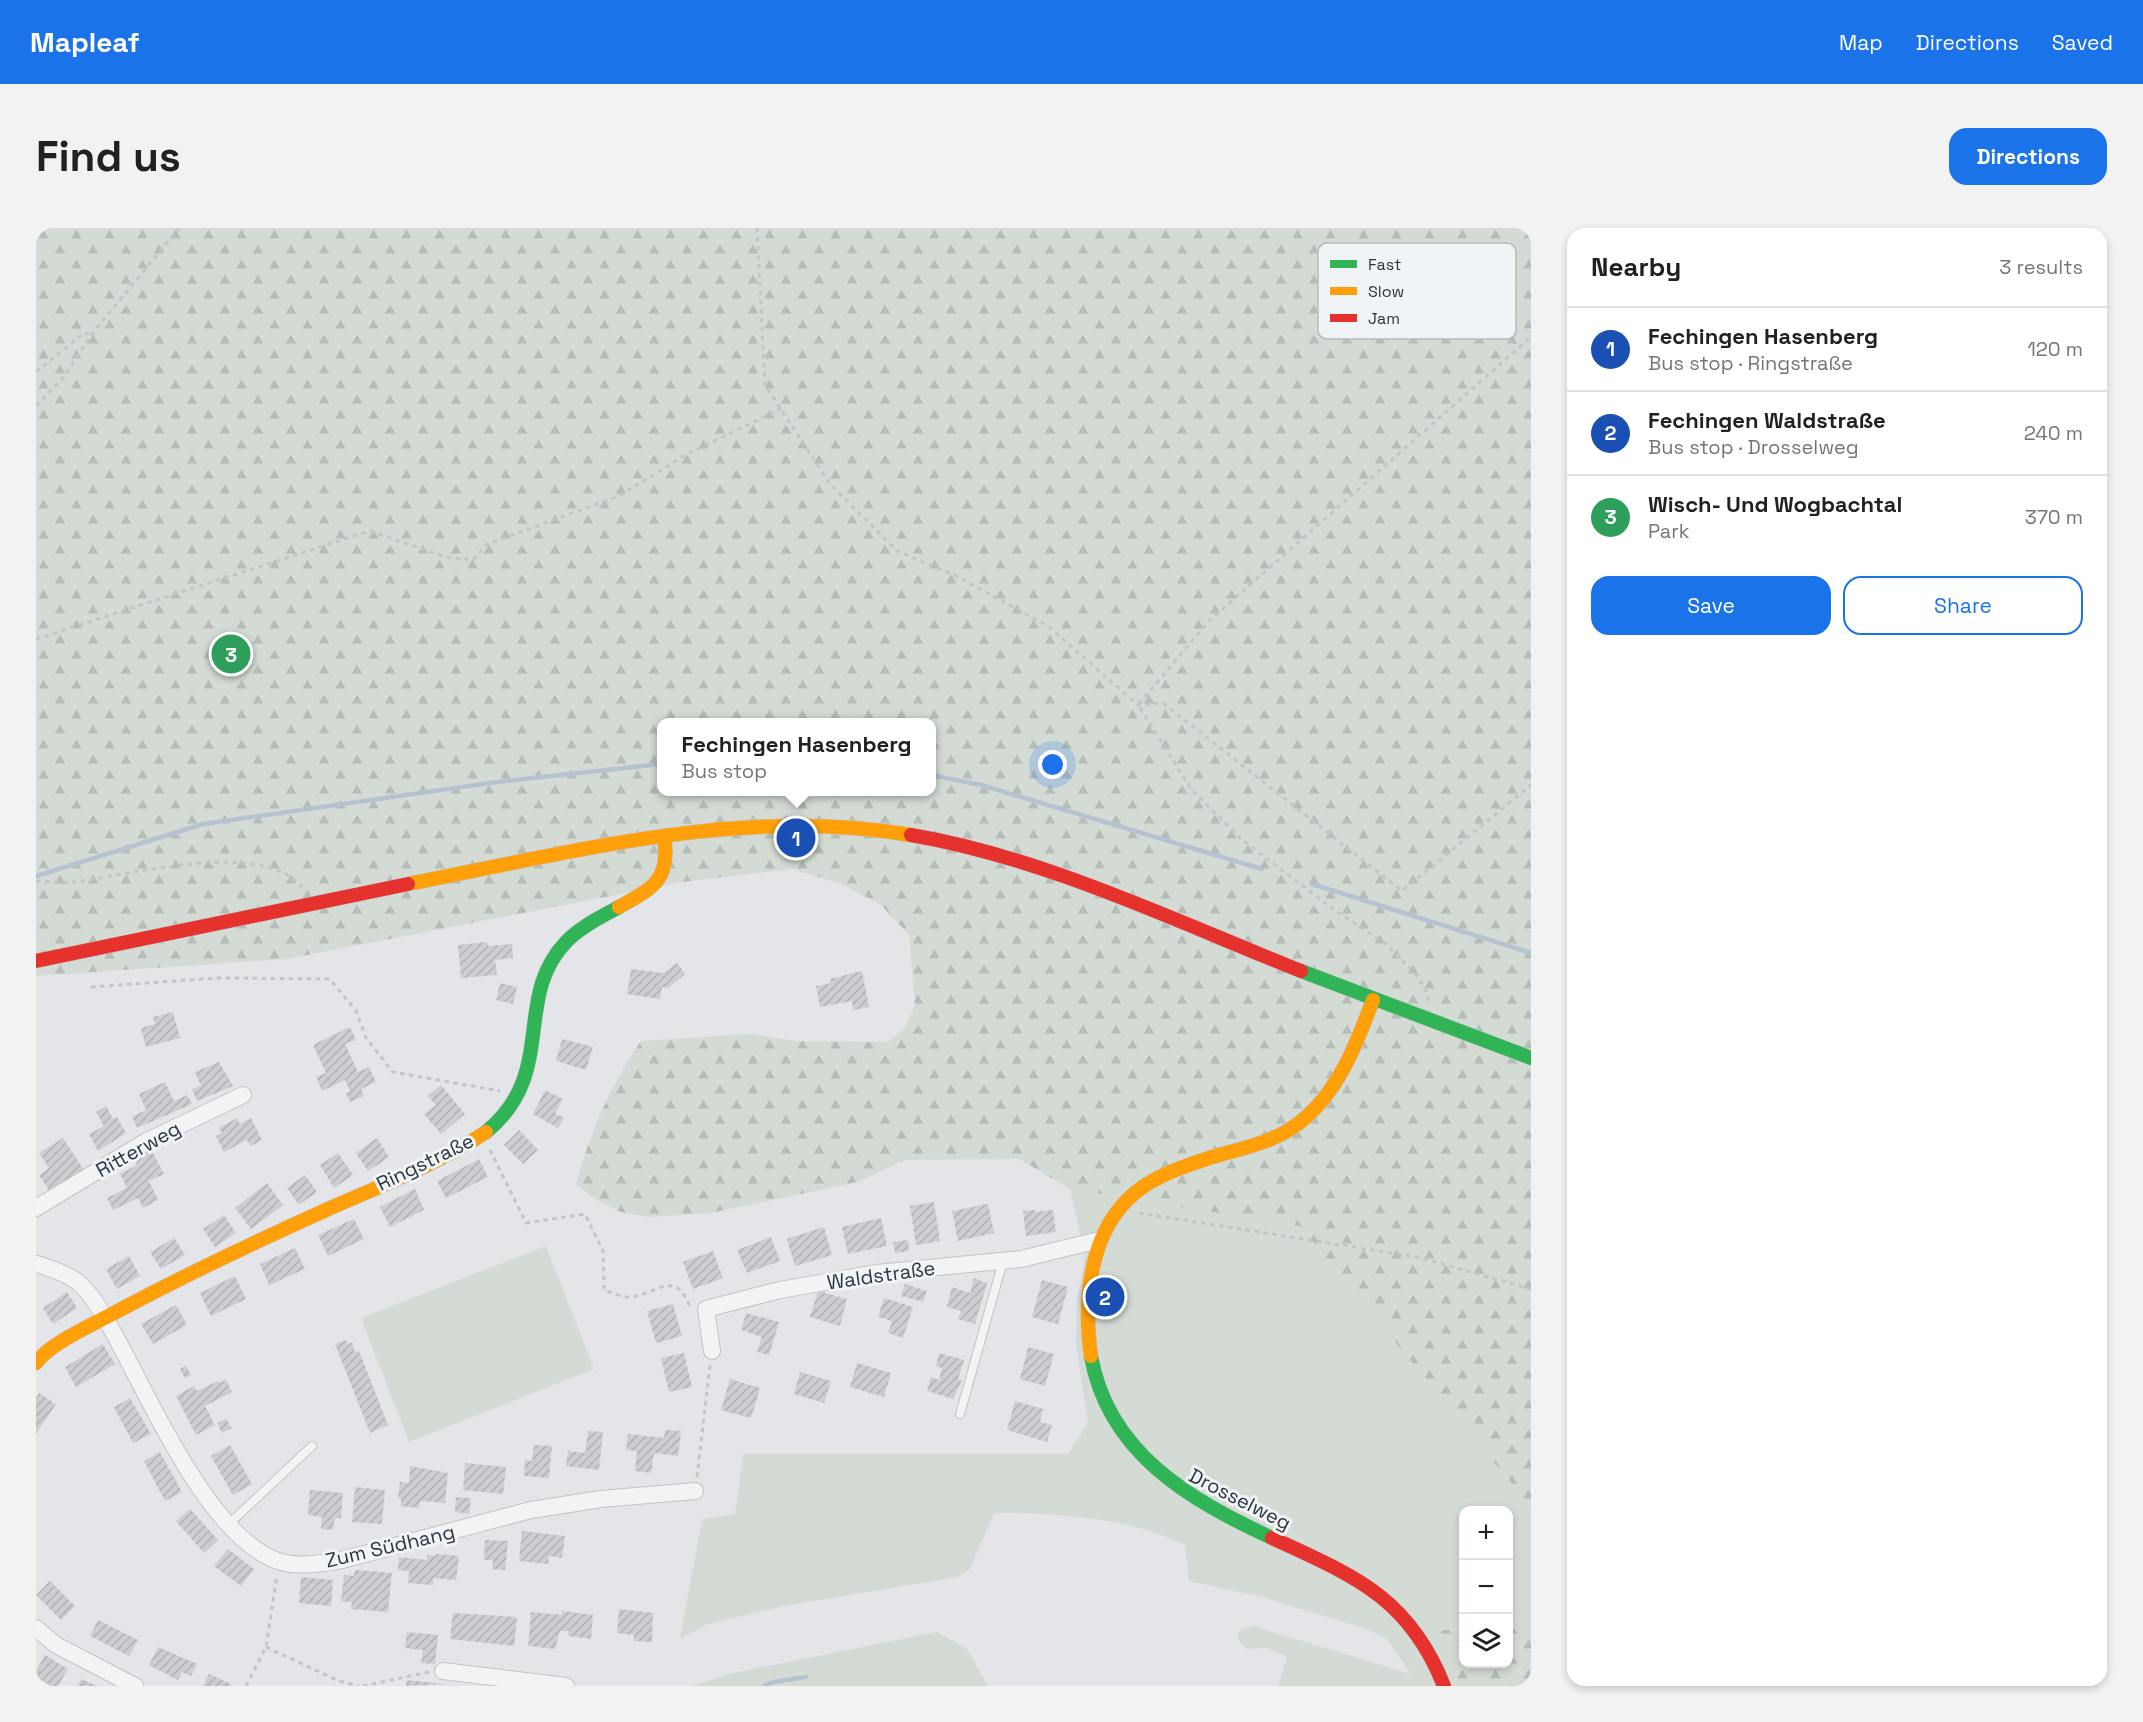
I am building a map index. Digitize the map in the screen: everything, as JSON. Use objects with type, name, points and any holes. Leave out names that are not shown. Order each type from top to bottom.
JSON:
[{"type":"street","points":[[36,961],[664,836],[741,826],[831,825],[875,828],[986,851],[1062,875],[1373,1000],[1531,1058]]},
{"type":"street","name":"Ringstraße","points":[[36,1363],[41,1356],[104,1316],[269,1236],[448,1154],[483,1134],[506,1115],[519,1094],[527,1074],[536,1002],[551,962],[565,942],[653,888],[663,874],[667,850],[664,836]]},
{"type":"street","points":[[1099,1240],[1117,1210],[1133,1195],[1159,1178],[1174,1170],[1280,1136],[1307,1115],[1325,1097],[1346,1067],[1373,1000]]},
{"type":"street","name":"Ritterweg","points":[[36,1208],[145,1142],[243,1095]]},
{"type":"street","name":"Waldstraße","points":[[706,1310],[780,1290],[878,1273],[1003,1261],[1099,1240]]},
{"type":"street","name":"Drosselweg","points":[[1099,1240],[1093,1262],[1088,1334],[1090,1362],[1112,1418],[1139,1456],[1169,1484],[1220,1515],[1308,1554],[1370,1587],[1394,1606],[1419,1634],[1436,1665],[1444,1686]]},
{"type":"street","name":"Zum Südhang","points":[[36,1264],[80,1284],[104,1316],[204,1496],[229,1524],[263,1554],[280,1562],[312,1564],[342,1560],[531,1510],[601,1499],[695,1491]]},
{"type":"street","points":[[706,1310],[712,1351]]},
{"type":"street","points":[[36,1628],[56,1645],[135,1686]]},
{"type":"street","points":[[443,1671],[566,1686]]},
{"type":"lane","points":[[960,1414],[1003,1261]]},
{"type":"lane","points":[[229,1524],[312,1446]]},
{"type":"path","points":[[36,406],[63,378],[92,334],[179,228]]},
{"type":"path","points":[[757,228],[765,386],[830,484],[897,551],[956,576],[1048,626],[1138,705],[1191,789],[1241,839],[1336,911],[1386,944],[1417,976]]},
{"type":"path","points":[[36,372],[84,333],[92,334]]},
{"type":"path","points":[[1138,705],[1209,621],[1531,337]]},
{"type":"path","points":[[36,639],[370,531],[445,556],[473,560],[487,544],[619,496],[687,454],[781,409]]},
{"type":"path","points":[[1138,705],[1164,703],[1402,891],[1531,785]]},
{"type":"path","points":[[36,881],[70,883],[208,861],[257,864],[278,870],[298,882],[317,904]]},
{"type":"path","points":[[91,987],[217,978],[330,979],[356,1011],[366,1038],[393,1072],[519,1094]]},
{"type":"path","points":[[483,1134],[526,1223],[585,1214],[603,1251],[604,1290],[626,1298],[668,1286],[677,1286],[684,1291],[692,1312],[706,1310]]},
{"type":"path","points":[[1117,1210],[1417,1257],[1531,1289]]},
{"type":"path","points":[[695,1491],[712,1351]]},
{"type":"path","points":[[246,1686],[266,1647],[274,1588]]},
{"type":"path","points":[[266,1647],[339,1681],[361,1686],[443,1671]]},
{"type":"green space","points":[[36,228],[1531,228],[1531,1507],[1300,1226],[1070,1189],[1019,1159],[904,1160],[858,1182],[711,1213],[649,1217],[620,1212],[592,1197],[576,1184],[602,1110],[620,1074],[641,1041],[750,1034],[797,1041],[888,1042],[905,1028],[915,1005],[909,935],[880,904],[839,883],[791,869],[682,882],[287,959],[36,976]]},
{"type":"green space","points":[[1070,1189],[1301,1226],[1531,1507],[1531,1629],[1513,1629],[1513,1506],[1459,1506],[1459,1629],[1440,1630],[1459,1686],[1278,1686],[1287,1656],[1266,1648],[1247,1649],[1237,1638],[1240,1630],[1253,1626],[1411,1674],[1386,1638],[1367,1629],[1258,1596],[1189,1581],[1185,1545],[1140,1528],[1092,1518],[1043,1514],[994,1513],[970,1569],[958,1577],[784,1606],[705,1625],[680,1639],[702,1519],[735,1514],[743,1454],[1068,1454],[1088,1423],[1076,1343],[1077,1303],[1085,1256]]},
{"type":"green space","points":[[546,1246],[594,1369],[409,1442],[361,1318]]},
{"type":"green space","points":[[1513,1629],[1531,1629],[1531,1686],[1459,1686],[1439,1630],[1459,1630],[1459,1668],[1513,1668]]},
{"type":"green space","points":[[937,1632],[967,1649],[988,1686],[693,1686],[728,1674]]},
{"type":"building","points":[[487,942],[488,946],[512,944],[513,958],[495,960],[497,975],[461,978],[458,945]]},
{"type":"building","points":[[677,963],[685,974],[668,988],[662,987],[660,999],[627,994],[631,969],[663,973]]},
{"type":"building","points":[[862,971],[869,1007],[853,1010],[852,1001],[820,1007],[816,986],[831,983],[830,979]]},
{"type":"building","points":[[500,983],[517,987],[513,1004],[496,1000]]},
{"type":"building","points":[[173,1012],[180,1038],[146,1047],[141,1028],[155,1024],[153,1017]]},
{"type":"building","points":[[350,1027],[356,1040],[345,1044],[358,1072],[369,1067],[376,1082],[361,1089],[364,1096],[350,1102],[346,1093],[350,1091],[345,1080],[322,1091],[316,1077],[326,1073],[313,1045]]},
{"type":"building","points":[[562,1039],[593,1047],[586,1070],[556,1061]]},
{"type":"building","points":[[219,1062],[233,1086],[197,1101],[192,1089],[201,1086],[195,1072]]},
{"type":"building","points":[[165,1082],[174,1101],[187,1095],[192,1104],[137,1128],[132,1117],[146,1110],[139,1094]]},
{"type":"building","points":[[441,1085],[465,1114],[441,1134],[424,1114],[436,1105],[428,1096]]},
{"type":"building","points":[[545,1090],[563,1099],[555,1113],[564,1118],[558,1128],[533,1114]]},
{"type":"building","points":[[106,1106],[113,1119],[117,1117],[126,1133],[98,1151],[89,1134],[104,1126],[96,1112]]},
{"type":"building","points":[[237,1118],[240,1124],[251,1118],[262,1140],[250,1146],[247,1140],[224,1152],[216,1136],[222,1133],[219,1128]]},
{"type":"building","points":[[519,1130],[538,1150],[523,1164],[504,1145]]},
{"type":"building","points":[[63,1138],[84,1170],[50,1192],[39,1175],[49,1168],[39,1153]]},
{"type":"building","points":[[377,1138],[389,1157],[368,1171],[356,1153]]},
{"type":"building","points":[[151,1149],[164,1174],[149,1181],[158,1200],[143,1208],[138,1198],[113,1210],[107,1198],[127,1188],[120,1174],[137,1165],[133,1158]]},
{"type":"building","points":[[338,1153],[353,1175],[334,1188],[320,1165]]},
{"type":"building","points":[[479,1159],[488,1177],[446,1198],[437,1181]]},
{"type":"building","points":[[305,1175],[317,1192],[299,1205],[287,1188]]},
{"type":"building","points":[[267,1183],[283,1205],[251,1229],[235,1208]]},
{"type":"building","points":[[415,1189],[424,1210],[390,1227],[380,1207]]},
{"type":"building","points":[[934,1202],[940,1241],[916,1245],[910,1206]]},
{"type":"building","points":[[988,1204],[994,1233],[958,1241],[952,1211]]},
{"type":"building","points":[[1035,1210],[1035,1212],[1053,1210],[1056,1232],[1026,1236],[1023,1211]]},
{"type":"building","points":[[224,1215],[236,1233],[215,1247],[203,1229]]},
{"type":"building","points":[[881,1218],[887,1246],[848,1254],[842,1227]]},
{"type":"building","points":[[354,1219],[364,1239],[328,1256],[318,1235]]},
{"type":"building","points":[[824,1227],[832,1255],[795,1266],[787,1239]]},
{"type":"building","points":[[771,1237],[780,1261],[747,1273],[737,1250]]},
{"type":"building","points":[[174,1238],[185,1255],[161,1269],[150,1252]]},
{"type":"building","points":[[908,1240],[909,1251],[895,1253],[893,1242]]},
{"type":"building","points":[[295,1248],[305,1269],[269,1285],[260,1264]]},
{"type":"building","points":[[713,1251],[723,1278],[693,1289],[683,1262]]},
{"type":"building","points":[[129,1256],[140,1276],[117,1289],[106,1269]]},
{"type":"building","points":[[235,1276],[246,1299],[211,1316],[200,1293]]},
{"type":"building","points":[[974,1278],[987,1283],[975,1324],[958,1319],[961,1311],[947,1307],[952,1287],[970,1293]]},
{"type":"building","points":[[1042,1280],[1068,1287],[1058,1324],[1032,1317]]},
{"type":"building","points":[[905,1284],[927,1291],[923,1302],[901,1296]]},
{"type":"building","points":[[818,1291],[847,1299],[840,1326],[810,1317]]},
{"type":"building","points":[[67,1292],[77,1308],[53,1324],[43,1308]]},
{"type":"building","points":[[884,1298],[913,1307],[903,1338],[888,1333],[892,1321],[878,1317]]},
{"type":"building","points":[[673,1304],[682,1336],[656,1343],[647,1311]]},
{"type":"building","points":[[176,1305],[187,1325],[153,1344],[141,1324]]},
{"type":"building","points":[[746,1313],[779,1322],[769,1355],[757,1352],[762,1337],[741,1330]]},
{"type":"building","points":[[346,1340],[348,1344],[352,1342],[355,1352],[359,1351],[388,1425],[370,1433],[335,1344]]},
{"type":"building","points":[[103,1344],[115,1364],[76,1387],[65,1367]]},
{"type":"building","points":[[1028,1347],[1054,1354],[1045,1386],[1020,1379]]},
{"type":"building","points":[[684,1353],[692,1387],[669,1392],[661,1358]]},
{"type":"building","points":[[939,1353],[964,1360],[958,1379],[962,1380],[953,1399],[927,1391],[931,1377],[939,1380],[942,1368],[936,1366]]},
{"type":"building","points":[[857,1363],[891,1373],[884,1397],[850,1387]]},
{"type":"building","points":[[186,1366],[191,1375],[185,1378],[180,1369]]},
{"type":"building","points":[[800,1372],[831,1381],[824,1403],[794,1394]]},
{"type":"building","points":[[730,1379],[760,1388],[751,1418],[721,1410]]},
{"type":"building","points":[[226,1380],[232,1392],[205,1406],[215,1425],[196,1435],[176,1396],[194,1386],[197,1391],[218,1381],[220,1383]]},
{"type":"building","points":[[39,1393],[56,1404],[36,1434],[36,1398]]},
{"type":"building","points":[[130,1398],[151,1434],[133,1443],[114,1407]]},
{"type":"building","points":[[1015,1401],[1043,1409],[1040,1422],[1052,1425],[1047,1442],[1007,1430]]},
{"type":"building","points":[[226,1419],[232,1428],[222,1433],[217,1423]]},
{"type":"building","points":[[665,1430],[681,1431],[678,1456],[654,1453],[651,1473],[635,1471],[637,1451],[626,1450],[628,1434],[664,1438]]},
{"type":"building","points":[[588,1431],[603,1432],[599,1470],[566,1466],[568,1451],[585,1453]]},
{"type":"building","points":[[230,1445],[252,1484],[233,1495],[211,1456]]},
{"type":"building","points":[[534,1445],[552,1446],[549,1478],[524,1476],[525,1460],[532,1461]]},
{"type":"building","points":[[160,1452],[182,1492],[165,1501],[144,1461]]},
{"type":"building","points":[[465,1463],[506,1467],[503,1494],[463,1490]]},
{"type":"building","points":[[410,1466],[448,1473],[445,1503],[420,1501],[419,1508],[401,1506],[401,1498],[398,1498],[400,1482],[409,1483]]},
{"type":"building","points":[[355,1487],[385,1490],[382,1524],[352,1522]]},
{"type":"building","points":[[310,1490],[343,1493],[341,1518],[335,1518],[333,1530],[321,1529],[322,1517],[308,1515]]},
{"type":"building","points":[[456,1497],[471,1498],[469,1514],[455,1512]]},
{"type":"building","points":[[190,1509],[218,1540],[204,1553],[176,1521]]},
{"type":"building","points":[[522,1531],[565,1536],[562,1558],[549,1556],[548,1564],[519,1561]]},
{"type":"building","points":[[485,1540],[508,1541],[505,1570],[492,1569],[493,1560],[484,1560]]},
{"type":"building","points":[[228,1549],[254,1569],[241,1586],[214,1566]]},
{"type":"building","points":[[436,1554],[459,1556],[456,1580],[433,1578],[433,1585],[408,1583],[409,1571],[398,1570],[399,1557],[427,1560],[427,1555],[435,1556]]},
{"type":"building","points":[[355,1570],[392,1573],[388,1612],[351,1609],[352,1602],[341,1601],[344,1575],[354,1576]]},
{"type":"building","points":[[301,1577],[333,1580],[331,1606],[299,1603]]},
{"type":"building","points":[[50,1581],[75,1606],[61,1620],[36,1595]]},
{"type":"building","points":[[619,1609],[653,1613],[652,1642],[634,1641],[634,1635],[617,1633]]},
{"type":"building","points":[[562,1611],[593,1615],[591,1639],[568,1636],[569,1631],[560,1631],[555,1649],[528,1646],[531,1612],[562,1615]]},
{"type":"building","points":[[453,1613],[517,1617],[514,1646],[450,1639]]},
{"type":"building","points":[[98,1620],[138,1640],[129,1656],[90,1636]]},
{"type":"building","points":[[407,1632],[438,1635],[435,1664],[421,1663],[423,1650],[405,1648]]},
{"type":"building","points":[[158,1647],[197,1664],[191,1676],[182,1672],[178,1680],[149,1665]]},
{"type":"building","points":[[45,1655],[68,1669],[58,1686],[51,1686],[36,1677],[36,1671]]},
{"type":"building","points":[[209,1674],[231,1684],[230,1686],[203,1686]]},
{"type":"building","points":[[81,1679],[97,1686],[78,1686]]},
{"type":"building","points":[[407,1680],[445,1684],[406,1686]]},
{"type":"waterway","points":[[36,876],[203,824],[497,782],[657,764]]},
{"type":"waterway","points":[[936,776],[981,785],[1262,869]]},
{"type":"waterway","points":[[1312,884],[1531,953]]},
{"type":"waterway","points":[[764,1686],[773,1682],[806,1677]]},
{"type":"traffic: fast","points":[[486,1132],[508,1109],[521,1086],[529,1061],[541,987],[550,964],[566,942],[578,932],[619,907]]},
{"type":"traffic: fast","points":[[1301,971],[1531,1058]]},
{"type":"traffic: fast","points":[[1091,1356],[1100,1390],[1115,1420],[1134,1446],[1157,1469],[1183,1489],[1241,1523],[1272,1538]]},
{"type":"traffic: slow","points":[[408,884],[595,847],[722,829],[785,826],[848,827],[911,835]]},
{"type":"traffic: slow","points":[[619,907],[650,888],[657,881],[665,863],[664,836]]},
{"type":"traffic: slow","points":[[1091,1356],[1088,1312],[1093,1267],[1108,1226],[1120,1208],[1136,1192],[1161,1177],[1197,1162],[1266,1141],[1299,1123],[1313,1111],[1335,1083],[1360,1034],[1373,1000]]},
{"type":"traffic: slow","points":[[36,1363],[62,1341],[142,1298],[273,1234],[428,1165],[486,1132]]},
{"type":"traffic: jam","points":[[911,835],[961,845],[1061,875],[1301,971]]},
{"type":"traffic: jam","points":[[36,961],[408,884]]},
{"type":"traffic: jam","points":[[1272,1538],[1353,1578],[1396,1610],[1414,1631],[1430,1656],[1444,1686]]},
{"type":"place","name":"Wisch- Und Wogbachtal","points":[[231,654]]},
{"type":"place","name":"Fechingen Hasenberg","points":[[796,838]]},
{"type":"place","name":"Fechingen Waldstraße","points":[[1105,1297]]}]
